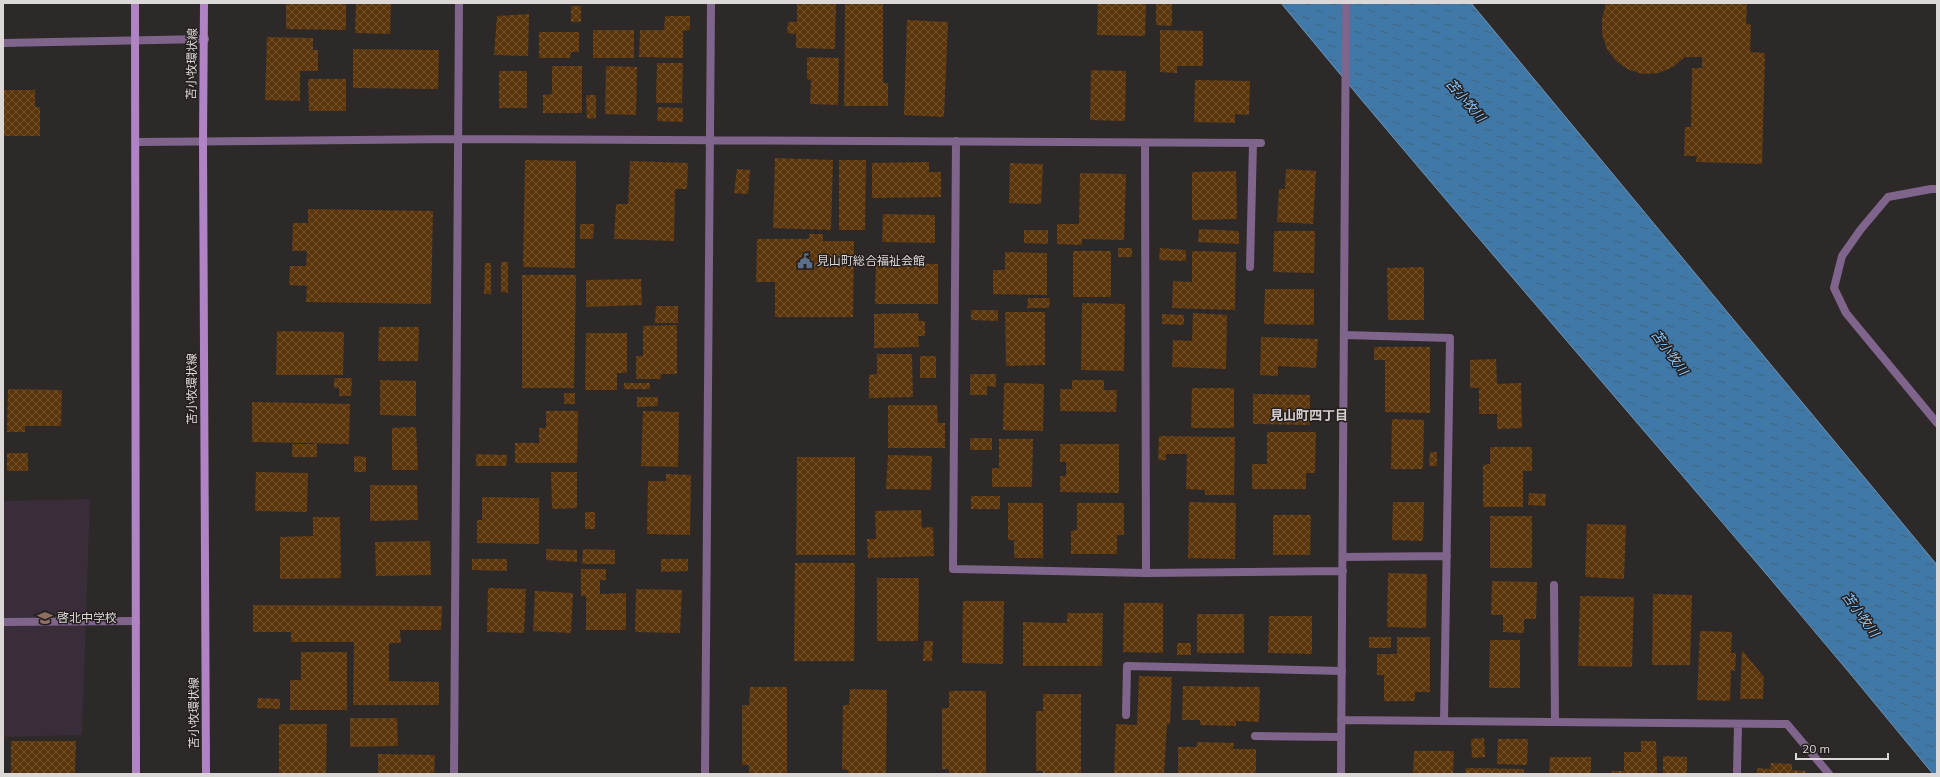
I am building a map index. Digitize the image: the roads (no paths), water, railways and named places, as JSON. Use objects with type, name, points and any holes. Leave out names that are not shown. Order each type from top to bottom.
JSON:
[{"type":"main road","points":[[135,3],[136,774]]},
{"type":"main road","name":"苫小牧環状線","points":[[204,3],[203,142],[206,774]]},
{"type":"street","points":[[454,774],[459,3]]},
{"type":"street","points":[[705,774],[711,3]]},
{"type":"street","points":[[1341,774],[1346,3]]},
{"type":"street","points":[[3,43],[204,40]]},
{"type":"street","points":[[136,142],[458,139],[956,141],[1145,144],[1257,143],[1250,267]]},
{"type":"street","points":[[956,141],[953,569],[1146,573],[1343,571]]},
{"type":"street","points":[[1145,144],[1146,573]]},
{"type":"street","points":[[1937,189],[1888,197],[1861,229],[1842,256],[1834,288],[1846,312],[1937,422]]},
{"type":"street","points":[[1345,335],[1450,338],[1444,721]]},
{"type":"street","points":[[1343,557],[1446,556]]},
{"type":"street","points":[[1554,585],[1555,722]]},
{"type":"street","points":[[3,622],[136,621]]},
{"type":"street","points":[[1126,715],[1128,666],[1342,671]]},
{"type":"street","points":[[1341,720],[1787,724],[1829,774]]},
{"type":"street","points":[[1737,774],[1738,724]]},
{"type":"street","points":[[1255,736],[1341,737]]},
{"type":"water","name":"苫小牧川","points":[[1281,3],[1471,3],[1937,565],[1937,774],[1933,774],[1771,580],[1443,196]]},
{"type":"place","name":"見山町総合福祉会館","points":[[805,261]]},
{"type":"place","name":"啓北中学校","points":[[45,618]]},
{"type":"district","name":"見山町四丁目","points":[[1309,415]]}]
